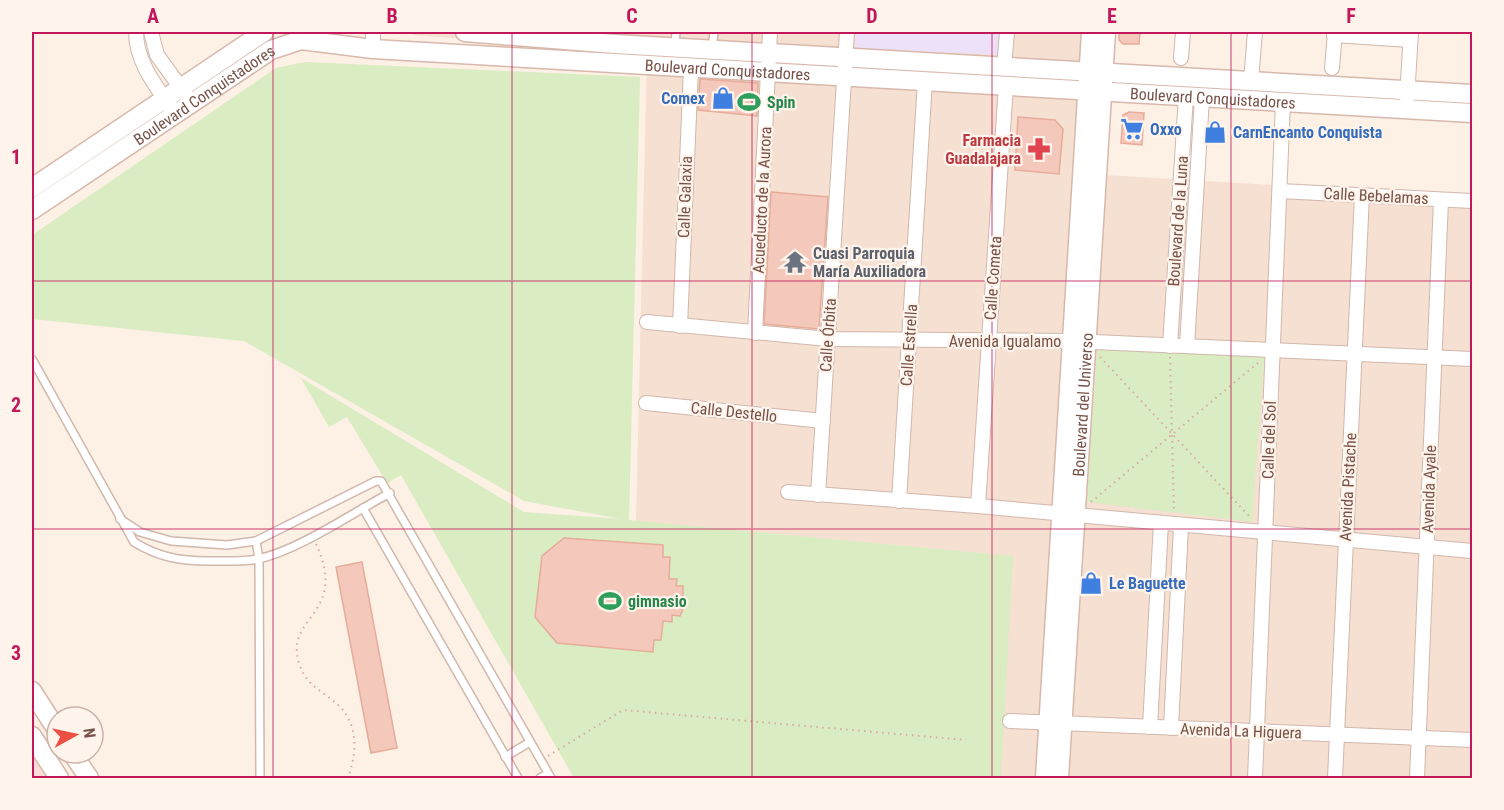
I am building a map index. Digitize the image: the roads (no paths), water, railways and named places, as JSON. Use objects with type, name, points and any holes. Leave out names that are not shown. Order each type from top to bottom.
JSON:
[{"type":"street","name":"Boulevard Conquistadores","points":[[32,188],[264,32]]},
{"type":"street","name":"Boulevard Conquistadores","points":[[465,32],[713,40],[769,62],[844,76],[1473,113]]},
{"type":"street","name":"Acueducto de la Aurora","points":[[755,333],[770,32]]},
{"type":"street","name":"Calle Órbita","points":[[818,495],[847,32]]},
{"type":"street","points":[[1004,67],[1007,32]]},
{"type":"street","name":"Boulevard del Universo","points":[[1045,778],[1055,723],[1095,91],[1096,72],[1091,32]]},
{"type":"street","name":"Boulevard del Universo","points":[[1096,72],[1106,32]]},
{"type":"street","points":[[1180,58],[1183,32]]},
{"type":"street","points":[[1251,81],[1255,32]]},
{"type":"street","points":[[1332,68],[1335,33],[1411,36],[1406,109]]},
{"type":"street","points":[[176,115],[144,67],[136,38],[151,35],[158,55],[194,103]]},
{"type":"street","points":[[615,63],[616,38]]},
{"type":"street","name":"Boulevard Conquistadores","points":[[32,210],[262,56],[285,44],[301,40],[373,40],[691,68],[845,56],[1473,94]]},
{"type":"street","name":"Calle Galaxia","points":[[680,326],[691,68]]},
{"type":"street","name":"Calle Estrella","points":[[899,501],[925,81]]},
{"type":"street","name":"Calle Cometa","points":[[978,507],[1006,85]]},
{"type":"street","name":"Boulevard de la Luna","points":[[1170,346],[1180,187],[1194,97]]},
{"type":"street","name":"Boulevard de la Luna","points":[[1187,346],[1197,188],[1194,97]]},
{"type":"street","name":"Calle del Sol","points":[[1255,778],[1283,102]]},
{"type":"street","points":[[1180,187],[1197,188]]},
{"type":"street","name":"Calle Bebelamas","points":[[1280,191],[1473,201]]},
{"type":"street","name":"Avenida Pistache","points":[[1335,778],[1362,195]]},
{"type":"street","name":"Avenida Ayale","points":[[1417,778],[1441,200]]},
{"type":"street","name":"Avenida Igualamo","points":[[647,322],[828,339],[1079,341],[1473,359]]},
{"type":"street","name":"Calle Destello","points":[[646,403],[823,421]]},
{"type":"street","points":[[788,492],[1068,515],[1427,549],[1473,550]]},
{"type":"street","points":[[1150,727],[1172,525]]},
{"type":"street","points":[[1171,728],[1172,525]]},
{"type":"street","points":[[32,691],[45,711]]},
{"type":"street","name":"Avenida La Higuera","points":[[1010,721],[1473,740]]},
{"type":"street","name":"Boulevard del Universo","points":[[1055,723],[1059,778]]},
{"type":"street","points":[[32,736],[59,778]]},
{"type":"street","points":[[80,765],[89,778]]},
{"type":"lane","points":[[32,359],[134,542],[168,558],[221,561],[259,559],[312,536],[390,493]]},
{"type":"lane","points":[[120,519],[154,538],[171,541],[227,545],[256,542],[376,481],[383,483],[550,776],[540,778]]},
{"type":"lane","points":[[363,508],[518,778]]},
{"type":"lane","points":[[256,542],[259,559],[260,778]]},
{"type":"lane","points":[[505,757],[530,742]]},
{"type":"place","name":"Comex","points":[[723,98]]},
{"type":"place","name":"Spin","points":[[749,102]]},
{"type":"place","name":"Oxxo","points":[[1132,129]]},
{"type":"place","name":"CarnEncanto Conquista","points":[[1215,132]]},
{"type":"place","name":"Farmacia Guadalajara","points":[[1039,149]]},
{"type":"place","name":"Cuasi Parroquia María Auxiliadora","points":[[795,262]]},
{"type":"place","name":"Le Baguette","points":[[1091,583]]},
{"type":"place","name":"gimnasio","points":[[610,601]]}]
